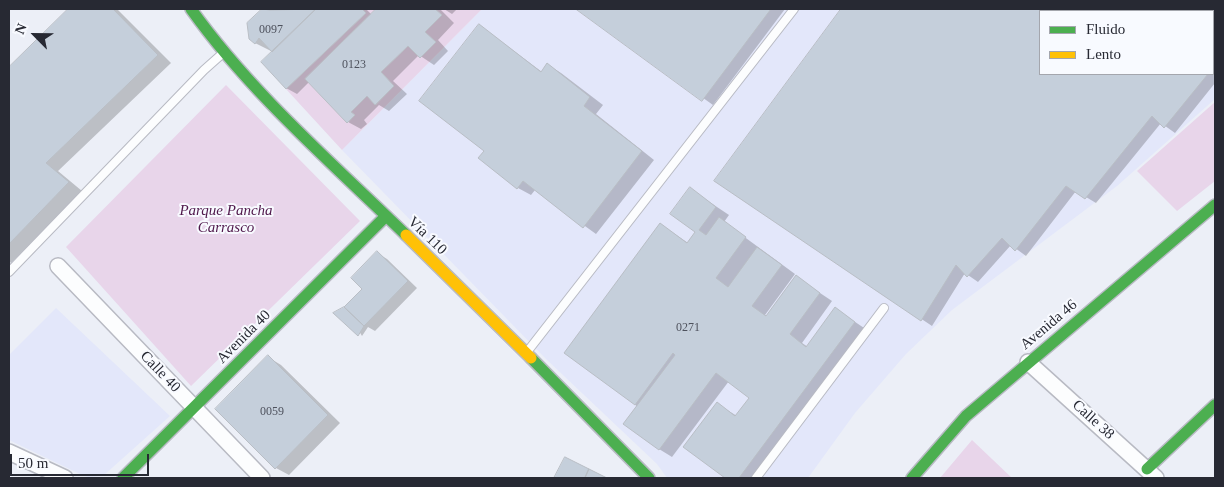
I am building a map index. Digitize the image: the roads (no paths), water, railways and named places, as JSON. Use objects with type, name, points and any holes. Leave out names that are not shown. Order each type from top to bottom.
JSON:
[{"type":"street","name":"Vía 110","points":[[191,9],[224,53],[385,217],[526,353],[649,478]]},
{"type":"street","name":"Avenida 46","points":[[912,478],[966,416],[1215,205]]},
{"type":"street","name":"Avenida 40","points":[[123,478],[385,217]]},
{"type":"street","name":"Calle 40","points":[[58,266],[262,478]]},
{"type":"street","name":"Calle 38","points":[[1028,362],[1152,474]]},
{"type":"street","points":[[1152,474],[1215,404]]},
{"type":"street","points":[[9,452],[65,478]]},
{"type":"lane","points":[[526,353],[794,9]]},
{"type":"lane","points":[[9,272],[204,70],[224,53]]},
{"type":"lane","points":[[756,478],[884,308]]},
{"type":"park label","name":"Parque Pancha Carrasco","points":[[226,220]]}]
